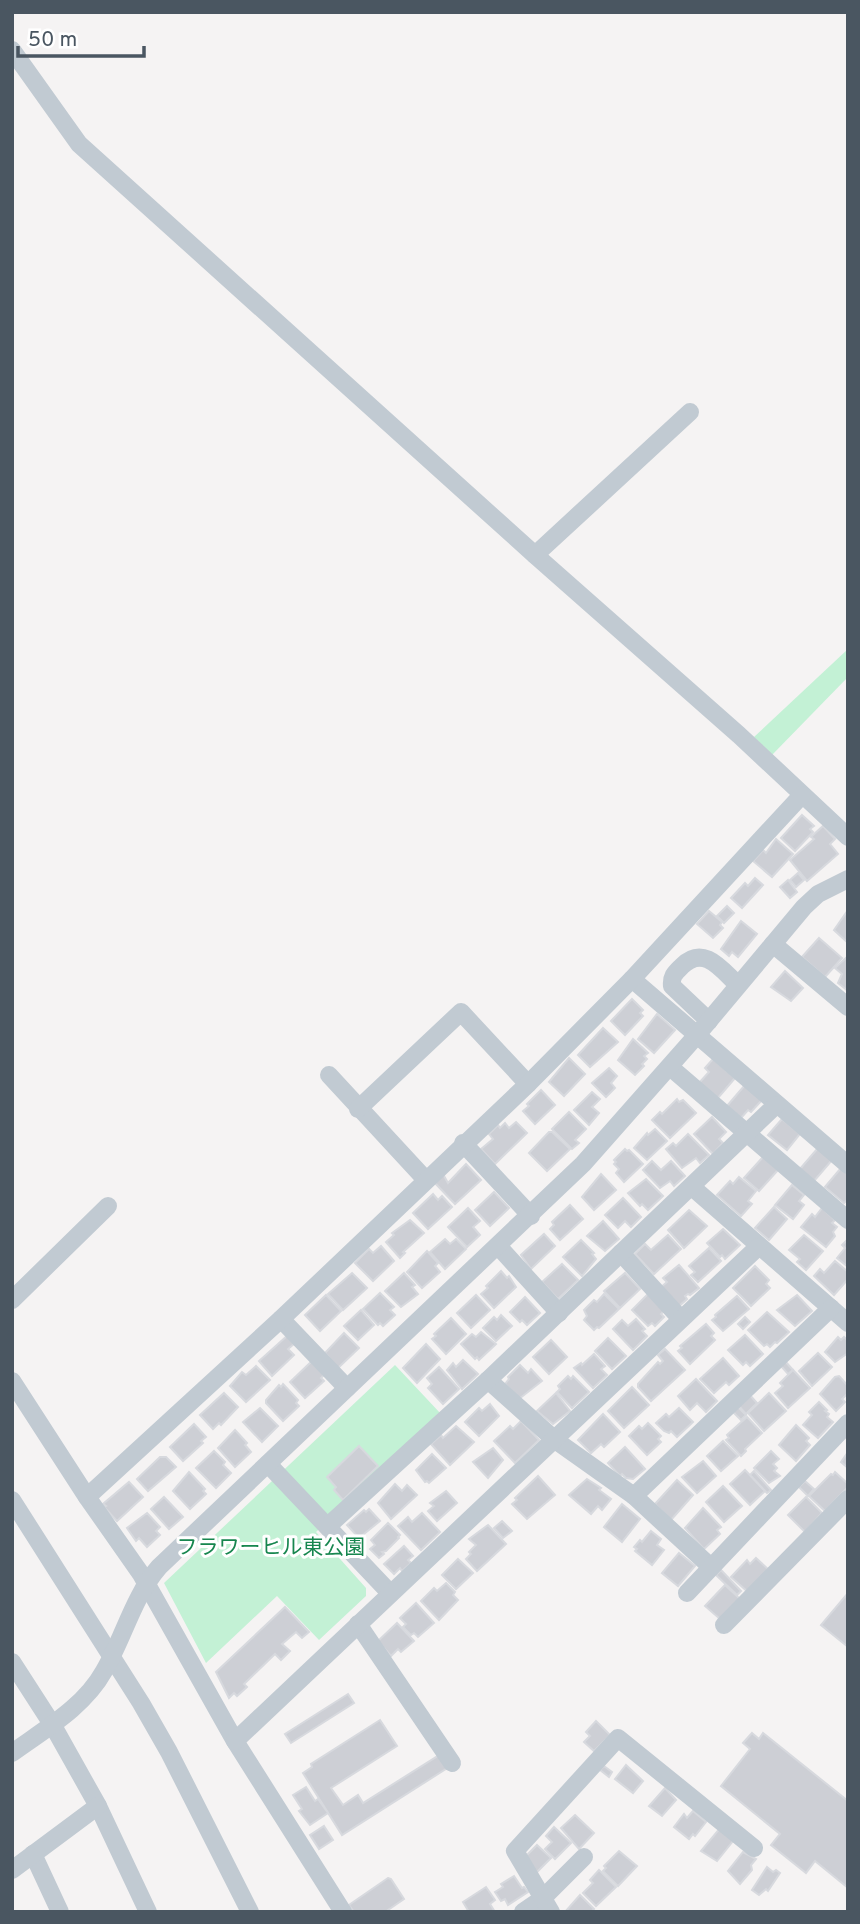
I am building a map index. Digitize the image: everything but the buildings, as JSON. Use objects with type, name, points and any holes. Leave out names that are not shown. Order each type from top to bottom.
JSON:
[{"type":"street","points":[[12,50],[79,144],[739,735],[848,837]]},
{"type":"street","points":[[535,555],[690,412]]},
{"type":"street","points":[[88,1497],[281,1319],[528,1084],[632,979],[802,795]]},
{"type":"street","points":[[12,1753],[80,1702],[94,1687],[113,1657],[145,1584],[159,1567],[531,1216],[612,1134],[804,907],[818,894],[848,879]]},
{"type":"street","points":[[774,944],[848,1007]]},
{"type":"street","points":[[709,1021],[672,986],[673,975],[693,958],[708,958],[738,985]]},
{"type":"street","points":[[632,979],[848,1165]]},
{"type":"street","points":[[358,1108],[461,1012],[528,1084]]},
{"type":"street","points":[[670,1066],[848,1220]]},
{"type":"street","points":[[329,1075],[426,1180]]},
{"type":"street","points":[[328,1526],[488,1380],[776,1105]]},
{"type":"street","points":[[463,1143],[531,1216]]},
{"type":"street","points":[[692,1187],[848,1323]]},
{"type":"street","points":[[12,1300],[108,1206]]},
{"type":"street","points":[[498,1246],[559,1313]]},
{"type":"street","points":[[234,1741],[758,1247]]},
{"type":"street","points":[[621,1253],[680,1318]]},
{"type":"street","points":[[634,1496],[831,1308]]},
{"type":"street","points":[[281,1319],[347,1388]]},
{"type":"street","points":[[488,1380],[555,1440],[634,1496],[711,1567]]},
{"type":"street","points":[[12,1381],[141,1574],[234,1741],[334,1908]]},
{"type":"street","points":[[687,1593],[848,1423]]},
{"type":"street","points":[[268,1464],[390,1593]]},
{"type":"street","points":[[724,1625],[848,1499]]},
{"type":"street","points":[[12,1500],[113,1657],[169,1752],[250,1912]]},
{"type":"street","points":[[358,1624],[452,1763]]},
{"type":"street","points":[[12,1662],[52,1724],[98,1806],[148,1912]]},
{"type":"street","points":[[547,1905],[515,1851],[618,1738],[754,1849]]},
{"type":"street","points":[[12,1870],[98,1806]]},
{"type":"street","points":[[33,1854],[60,1912]]},
{"type":"street","points":[[523,1912],[547,1905],[584,1857]]},
{"type":"green space","points":[[848,649],[848,677],[772,755],[754,737]]},
{"type":"green space","name":"フラワーヒル東公園","points":[[395,1365],[441,1414],[316,1532],[366,1588],[366,1596],[319,1640],[277,1596],[206,1663],[164,1583]]}]
